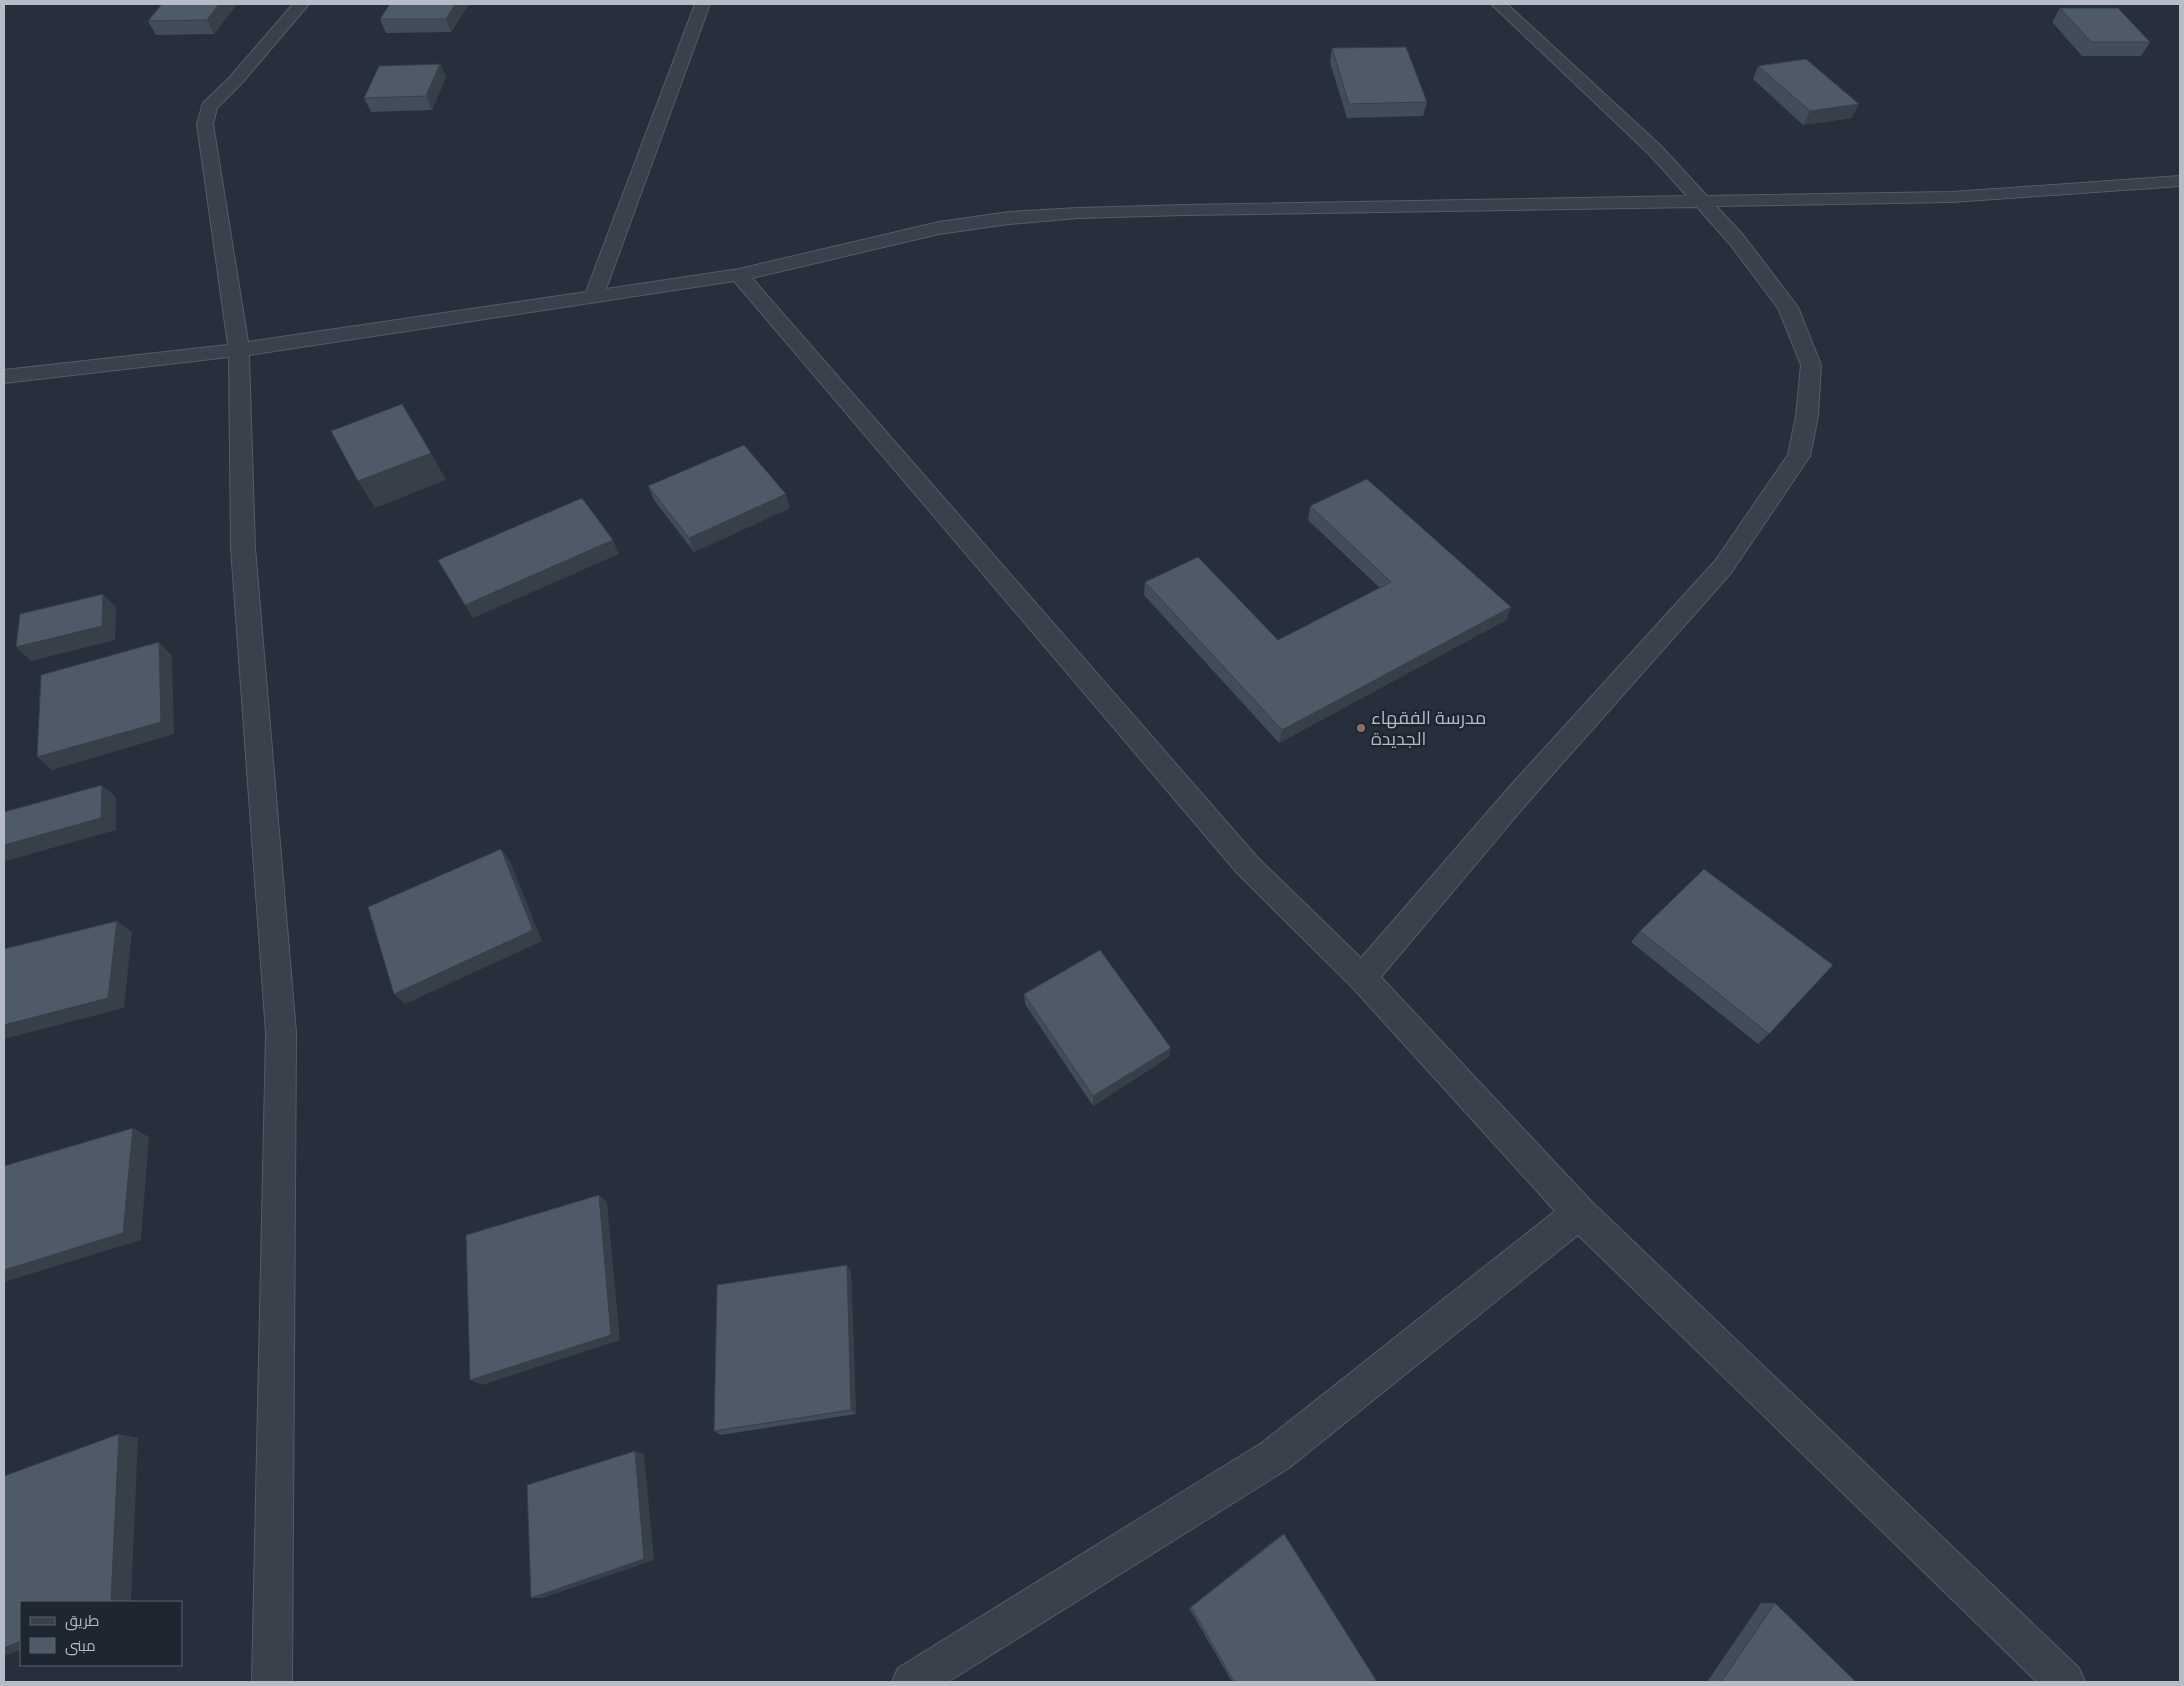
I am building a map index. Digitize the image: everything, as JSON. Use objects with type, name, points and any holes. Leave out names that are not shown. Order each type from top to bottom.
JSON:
[{"type":"street","points":[[272,1682],[280,1033],[243,548],[239,350],[205,124],[209,107],[236,80],[301,4]]},
{"type":"street","points":[[594,296],[702,4]]},
{"type":"street","points":[[1362,978],[1520,793],[1723,567],[1799,456],[1807,416],[1811,365],[1788,307],[1736,239],[1655,150],[1498,4]]},
{"type":"street","points":[[4,376],[239,350],[739,274],[939,228],[1009,218],[1059,214],[1195,210],[1952,197],[2180,181]]},
{"type":"street","points":[[739,274],[1248,866],[1362,978],[1579,1213],[2065,1682]]},
{"type":"street","points":[[912,1682],[1276,1454],[1318,1423],[1579,1213]]},
{"type":"building","points":[[162,4],[219,4],[207,20],[148,21]]},
{"type":"building","points":[[390,4],[455,4],[446,19],[380,19]]},
{"type":"building","points":[[2060,8],[2118,8],[2150,42],[2091,42]]},
{"type":"building","points":[[1406,47],[1427,102],[1349,104],[1332,48]]},
{"type":"building","points":[[1806,59],[1859,104],[1810,111],[1758,66]]},
{"type":"building","points":[[440,64],[426,96],[364,98],[379,66]]},
{"type":"building","points":[[402,404],[431,453],[358,481],[331,431]]},
{"type":"building","points":[[744,445],[786,494],[689,538],[648,486]]},
{"type":"building","points":[[1367,479],[1511,607],[1282,730],[1145,582],[1198,557],[1278,640],[1391,582],[1310,506]]},
{"type":"building","points":[[582,498],[613,540],[465,605],[438,560]]},
{"type":"building","points":[[103,594],[102,626],[16,647],[20,614]]},
{"type":"building","points":[[159,642],[161,722],[37,757],[41,675]]},
{"type":"building","points":[[102,785],[101,818],[4,845],[4,812]]},
{"type":"building","points":[[501,849],[533,930],[394,994],[368,907]]},
{"type":"building","points":[[1704,869],[1833,965],[1769,1034],[1640,931]]},
{"type":"building","points":[[117,921],[108,998],[4,1025],[4,949]]},
{"type":"building","points":[[1100,950],[1171,1048],[1093,1096],[1024,994]]},
{"type":"building","points":[[133,1128],[123,1233],[4,1270],[4,1166]]},
{"type":"building","points":[[599,1195],[611,1335],[470,1380],[466,1235]]},
{"type":"building","points":[[847,1265],[851,1410],[714,1431],[717,1285]]},
{"type":"building","points":[[119,1434],[111,1601],[20,1601],[20,1641],[4,1648],[4,1476]]},
{"type":"building","points":[[635,1451],[644,1559],[531,1598],[527,1485]]},
{"type":"building","points":[[1284,1534],[1376,1680],[1374,1682],[1234,1682],[1191,1607]]},
{"type":"building","points":[[1775,1603],[1856,1682],[1721,1682]]},
{"type":"place","name":"مدرسة الفقهاء الجديدة","points":[[1361,728]]}]
